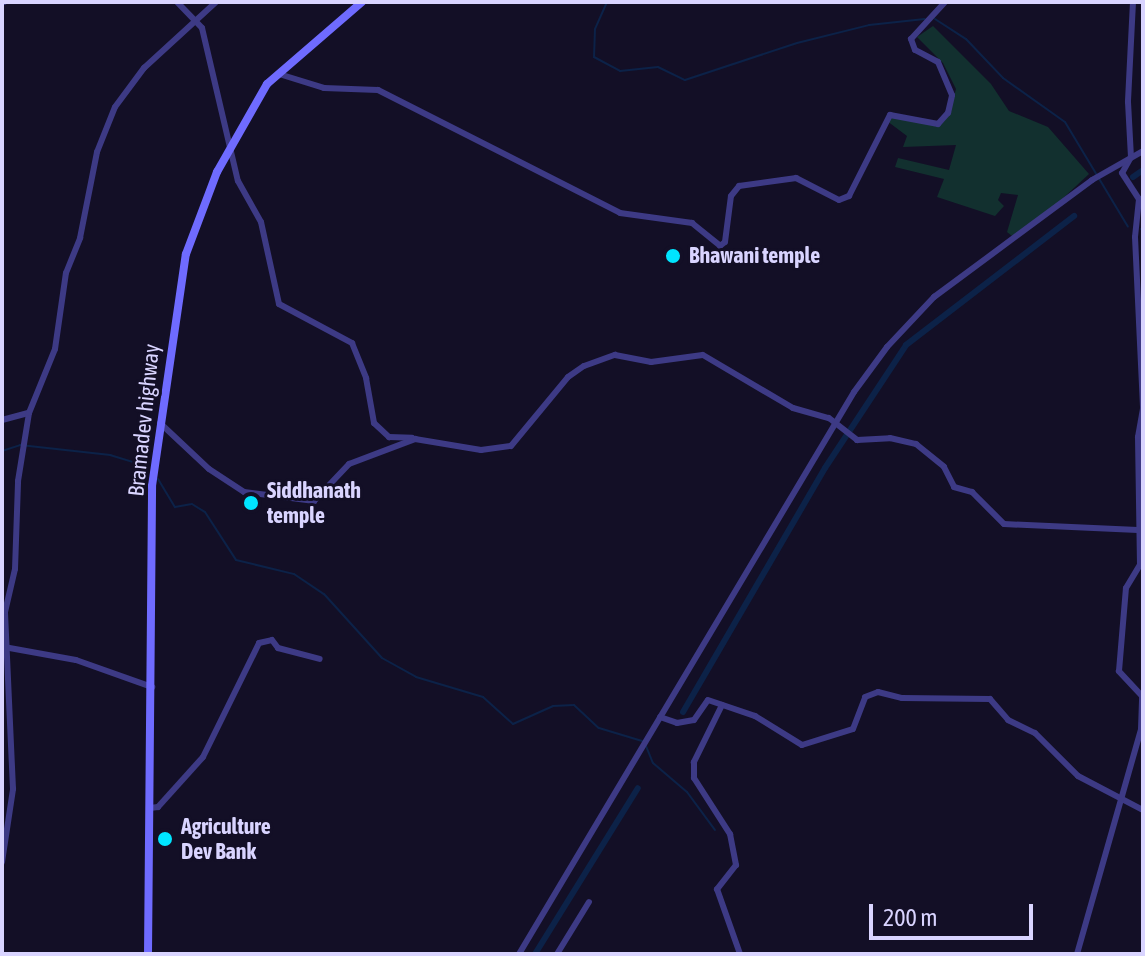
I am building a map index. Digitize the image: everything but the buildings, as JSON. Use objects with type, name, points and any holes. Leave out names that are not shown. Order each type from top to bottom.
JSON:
[{"type":"street","points":[[177,2],[198,22],[232,143],[238,181],[261,222],[279,304],[352,343],[366,378],[374,423],[389,437],[481,450],[511,446],[568,377],[615,355],[651,362],[703,355],[793,408],[836,424],[857,440],[890,438],[916,444],[944,467],[954,487],[972,492],[1004,524],[1138,530]]},
{"type":"street","points":[[2,862],[13,789],[4,647],[5,612],[15,569],[18,481],[26,452],[29,413],[55,349],[66,273],[80,238],[97,152],[115,107],[144,68],[198,22],[216,2]]},
{"type":"street","name":"Bramadev highway","points":[[148,954],[152,486],[186,254],[232,143],[279,74],[362,2]]},
{"type":"street","points":[[279,74],[324,88],[378,90],[620,213],[692,223],[720,246],[731,196],[739,186],[796,178],[839,200],[849,196],[890,115],[938,124],[948,113],[952,95],[938,62],[915,50],[911,39],[945,2]]},
{"type":"street","points":[[1077,954],[1141,729],[1142,696],[1119,671],[1126,588],[1140,565],[1138,530],[1143,408],[1135,237],[1139,199],[1122,173],[1131,157],[1128,102],[1133,2]]},
{"type":"street","points":[[519,954],[836,424],[887,347],[934,297],[1092,180],[1143,151]]},
{"type":"street","points":[[2,420],[29,413]]},
{"type":"street","points":[[160,423],[209,469],[244,492],[314,501],[349,464],[415,439]]},
{"type":"street","points":[[150,808],[158,807],[203,757],[259,643],[272,640],[278,648],[320,659]]},
{"type":"street","points":[[4,647],[76,660],[152,687]]},
{"type":"street","points":[[660,717],[677,723],[694,720],[708,700],[755,716],[802,745],[853,729],[865,697],[878,692],[902,698],[990,699],[1008,720],[1035,733],[1078,776],[1120,802],[1143,810]]},
{"type":"street","points":[[722,705],[694,762],[694,778],[730,834],[736,865],[717,889],[740,954]]},
{"type":"street","points":[[557,954],[589,902]]},
{"type":"green space","points":[[933,26],[991,84],[1009,111],[1048,127],[1089,174],[1045,215],[1012,236],[1007,232],[1018,195],[1001,193],[998,200],[1004,206],[995,216],[937,197],[944,179],[895,167],[898,158],[949,170],[956,145],[903,147],[907,136],[887,121],[891,116],[938,126],[949,114],[956,89],[943,63],[917,37]]},
{"type":"waterway","points":[[607,2],[595,29],[594,57],[620,71],[658,67],[685,80],[797,43],[869,25],[925,19]]},
{"type":"waterway","points":[[935,19],[966,39],[1003,78],[1065,122],[1128,227]]},
{"type":"waterway","points":[[1133,177],[1143,170]]},
{"type":"waterway","points":[[683,712],[825,468],[906,345],[1074,216]]},
{"type":"waterway","points":[[2,451],[20,445],[110,455],[146,466]]},
{"type":"waterway","points":[[158,479],[175,507],[192,504],[205,512],[236,560],[294,574],[324,594],[382,658],[416,677],[483,697],[513,724],[553,706],[574,705],[599,728],[642,741]]},
{"type":"waterway","points":[[646,746],[653,763],[687,792],[715,830]]},
{"type":"waterway","points":[[535,954],[638,788]]},
{"type":"place","name":"Bhawani temple","points":[[673,256]]},
{"type":"place","name":"Siddhanath temple","points":[[251,503]]},
{"type":"place","name":"Agriculture Dev Bank","points":[[165,839]]}]
